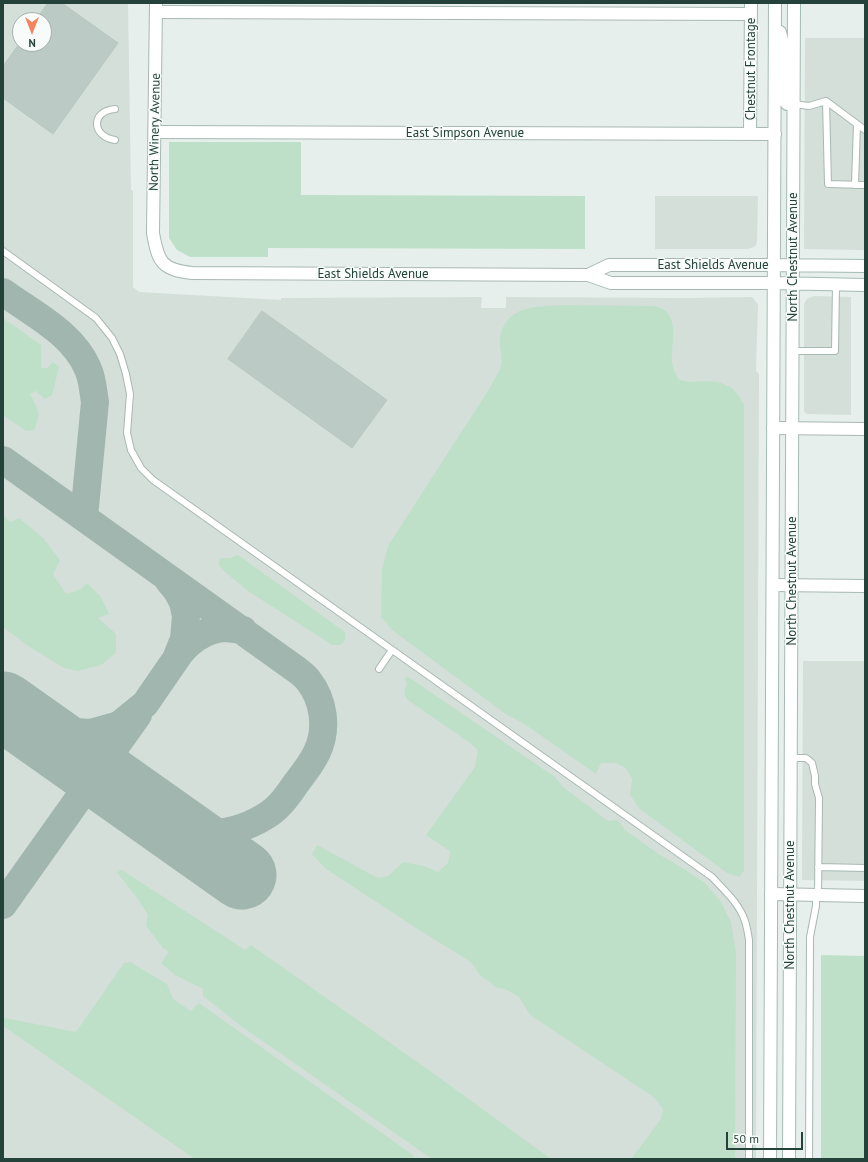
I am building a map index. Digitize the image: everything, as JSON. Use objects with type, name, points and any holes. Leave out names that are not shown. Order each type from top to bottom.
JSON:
[{"type":"street","name":"North Chestnut Avenue","points":[[789,1159],[794,3]]},
{"type":"street","name":"North Chestnut Avenue","points":[[770,1159],[775,6]]},
{"type":"street","points":[[775,6],[784,49],[783,98],[787,104],[794,104]]},
{"type":"street","points":[[156,7],[751,9]]},
{"type":"street","name":"North Winery Avenue","points":[[156,7],[153,233],[156,248],[161,261]]},
{"type":"street","name":"Chestnut Frontage","points":[[750,134],[751,9]]},
{"type":"street","name":"East Simpson Avenue","points":[[155,132],[774,134]]},
{"type":"street","name":"East Shields Avenue","points":[[161,261],[172,270],[192,273],[588,275],[611,283],[774,283],[865,285]]},
{"type":"street","name":"East Shields Avenue","points":[[588,275],[609,265],[865,266]]},
{"type":"street","points":[[773,428],[865,429]]},
{"type":"street","points":[[773,585],[792,584],[865,586]]},
{"type":"street","points":[[771,894],[865,896]]},
{"type":"lane","points":[[794,104],[809,106],[826,101]]},
{"type":"lane","points":[[826,101],[865,130]]},
{"type":"lane","points":[[826,101],[828,184],[865,185]]},
{"type":"lane","points":[[115,109],[107,110],[100,115],[97,123],[99,130],[105,137],[115,140]]},
{"type":"lane","points":[[855,185],[857,124]]},
{"type":"lane","points":[[3,251],[96,318],[112,338],[120,354],[130,394],[128,433],[131,450],[141,468],[153,480],[712,877],[727,893],[740,910],[745,921],[749,940],[749,1159]]},
{"type":"lane","points":[[793,351],[835,351],[836,284]]},
{"type":"lane","points":[[379,668],[392,650]]},
{"type":"lane","points":[[791,758],[806,758],[812,762],[815,784],[819,798],[817,895],[810,937],[809,1159]]},
{"type":"lane","points":[[818,867],[865,868]]},
{"type":"shaded area","points":[[3,3],[128,3],[131,190],[133,191],[133,287],[139,292],[281,300],[281,298],[482,297],[481,308],[506,308],[506,297],[752,297],[758,304],[756,371],[759,374],[756,1159],[3,1159]]},
{"type":"shaded area","points":[[805,38],[865,38],[865,250],[804,249]]},
{"type":"shaded area","points":[[655,196],[758,196],[756,245],[748,249],[655,249]]},
{"type":"shaded area","points":[[814,296],[851,297],[851,415],[808,414],[805,413],[804,410],[804,304],[807,299]]},
{"type":"shaded area","points":[[803,661],[865,661],[865,881],[802,880]]},
{"type":"green space","points":[[169,142],[301,142],[301,195],[585,196],[585,249],[268,248],[268,257],[190,257],[177,250],[169,238]]},
{"type":"green space","points":[[564,305],[656,306],[661,308],[667,312],[673,325],[672,363],[678,379],[688,382],[718,382],[731,387],[739,396],[744,405],[744,871],[739,877],[727,873],[640,809],[630,795],[632,779],[626,768],[616,763],[601,763],[596,774],[523,723],[507,715],[392,630],[381,617],[382,570],[388,546],[498,374],[501,363],[500,338],[503,327],[516,313],[524,310],[533,307]]},
{"type":"green space","points":[[3,318],[41,345],[41,368],[47,368],[53,362],[59,367],[52,395],[45,399],[36,391],[30,394],[38,411],[38,419],[34,430],[26,431],[3,415]]},
{"type":"green space","points":[[3,515],[10,522],[19,518],[43,538],[60,560],[53,574],[66,594],[81,589],[87,583],[101,597],[109,614],[98,618],[116,634],[116,653],[101,665],[78,671],[64,668],[28,646],[3,627]]},
{"type":"green space","points":[[238,555],[345,632],[345,640],[340,645],[332,645],[248,591],[218,564],[221,558],[230,558]]},
{"type":"green space","points":[[407,676],[555,777],[562,786],[608,821],[616,820],[620,822],[624,829],[657,853],[705,883],[721,902],[731,922],[736,953],[735,1159],[631,1159],[661,1119],[663,1109],[655,1098],[530,1015],[519,997],[505,989],[497,988],[480,975],[471,962],[326,869],[312,854],[317,845],[378,878],[388,876],[403,862],[424,866],[438,872],[448,863],[450,851],[426,835],[475,767],[478,750],[408,700],[404,692],[407,684],[405,679]]},
{"type":"green space","points":[[122,870],[245,950],[251,945],[433,1073],[551,1159],[432,1159],[241,1026],[203,996],[203,989],[175,975],[161,963],[169,952],[163,948],[146,926],[148,915],[117,872]]},
{"type":"green space","points":[[821,955],[865,956],[865,1159],[821,1159]]},
{"type":"green space","points":[[130,962],[167,984],[173,999],[191,1011],[199,1003],[413,1155],[414,1159],[195,1159],[3,1026],[5,1018],[76,1032],[124,963]]},
{"type":"building","points":[[48,3],[62,3],[118,43],[53,134],[3,98],[3,66],[13,52],[52,52],[52,12],[42,12]]},
{"type":"building","points":[[262,311],[387,400],[352,448],[228,359]]},
{"type":"taxiway","points":[[3,292],[51,325],[73,345],[90,373],[95,402],[84,517]]},
{"type":"taxiway","points":[[3,460],[297,670],[308,680],[318,696],[323,715],[323,724],[317,752],[287,797],[279,806],[255,822],[235,829],[224,832],[203,834],[182,833]]},
{"type":"taxiway","points":[[21,719],[57,731],[91,733],[119,725],[145,704],[176,659],[184,639],[186,616],[183,602],[177,591],[168,580]]},
{"type":"taxiway","points":[[176,659],[191,642],[203,634],[224,628],[243,630]]},
{"type":"taxiway","points":[[3,905],[138,715]]},
{"type":"runway","points":[[3,706],[242,875]]}]
